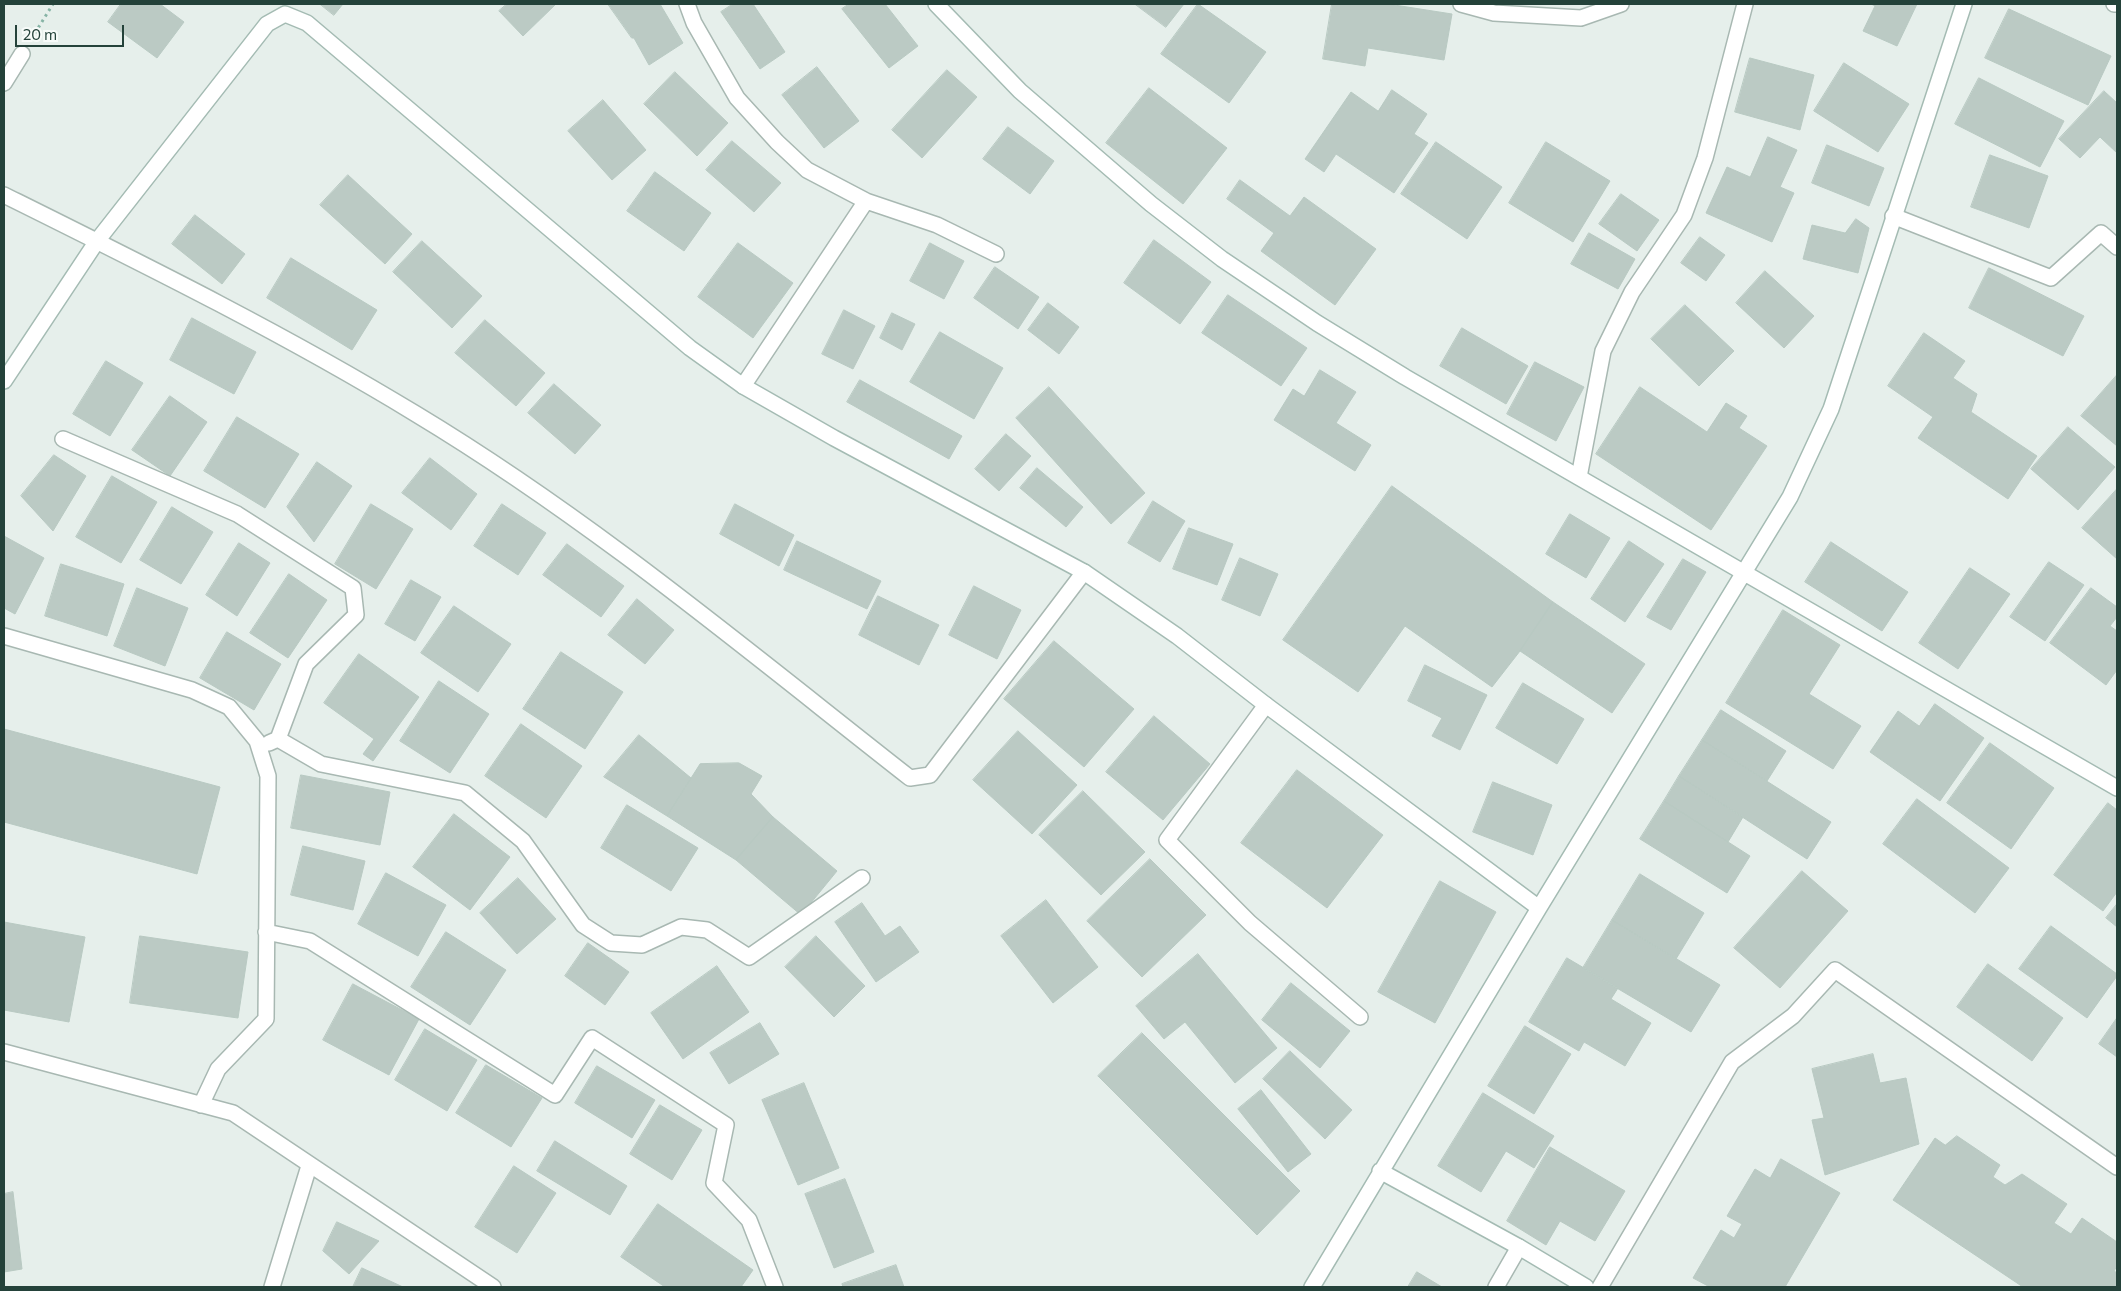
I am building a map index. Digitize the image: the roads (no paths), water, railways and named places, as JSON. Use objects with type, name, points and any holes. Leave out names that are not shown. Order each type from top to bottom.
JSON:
[{"type":"street","points":[[687,4],[694,23],[737,98],[777,142],[807,170],[866,201],[937,224],[996,254]]},
{"type":"street","points":[[936,4],[1020,91],[1150,204],[1222,259],[1317,324],[1744,574],[2117,788]]},
{"type":"street","points":[[1461,4],[1494,13],[1581,18],[1621,4]]},
{"type":"street","points":[[1579,477],[1603,351],[1632,292],[1684,215],[1705,158],[1745,4]]},
{"type":"street","points":[[1312,1287],[1538,908],[1790,497],[1831,409],[1964,4]]},
{"type":"street","points":[[4,381],[97,241],[267,24],[282,9],[307,23],[682,342],[743,386],[834,438],[1084,572],[1176,636],[1538,908]]},
{"type":"street","points":[[4,83],[22,54]]},
{"type":"street","points":[[4,195],[274,333],[417,414],[519,481],[644,568],[910,778],[930,775],[1084,572]]},
{"type":"street","points":[[743,386],[866,201]]},
{"type":"street","points":[[1893,216],[2051,278],[2101,232],[2117,247]]},
{"type":"street","points":[[63,439],[237,514],[353,588],[356,615],[306,664],[278,739],[259,749]]},
{"type":"street","points":[[4,636],[192,690],[229,708],[257,740],[268,776],[266,1018],[218,1069],[201,1105]]},
{"type":"street","points":[[1266,705],[1166,840],[1250,923],[1360,1017]]},
{"type":"street","points":[[278,739],[321,764],[465,793],[523,841],[583,925],[610,943],[642,945],[680,928],[707,930],[749,957],[862,878]]},
{"type":"street","points":[[266,932],[310,941],[555,1095],[592,1038],[726,1125],[714,1183],[749,1220],[775,1287]]},
{"type":"street","points":[[1600,1287],[1732,1062],[1793,1016],[1835,970],[2117,1167]]},
{"type":"street","points":[[4,1052],[233,1114],[493,1287]]},
{"type":"street","points":[[272,1287],[309,1166]]},
{"type":"street","points":[[1380,1171],[1520,1247],[1586,1287]]},
{"type":"street","points":[[1496,1287],[1520,1247]]}]
